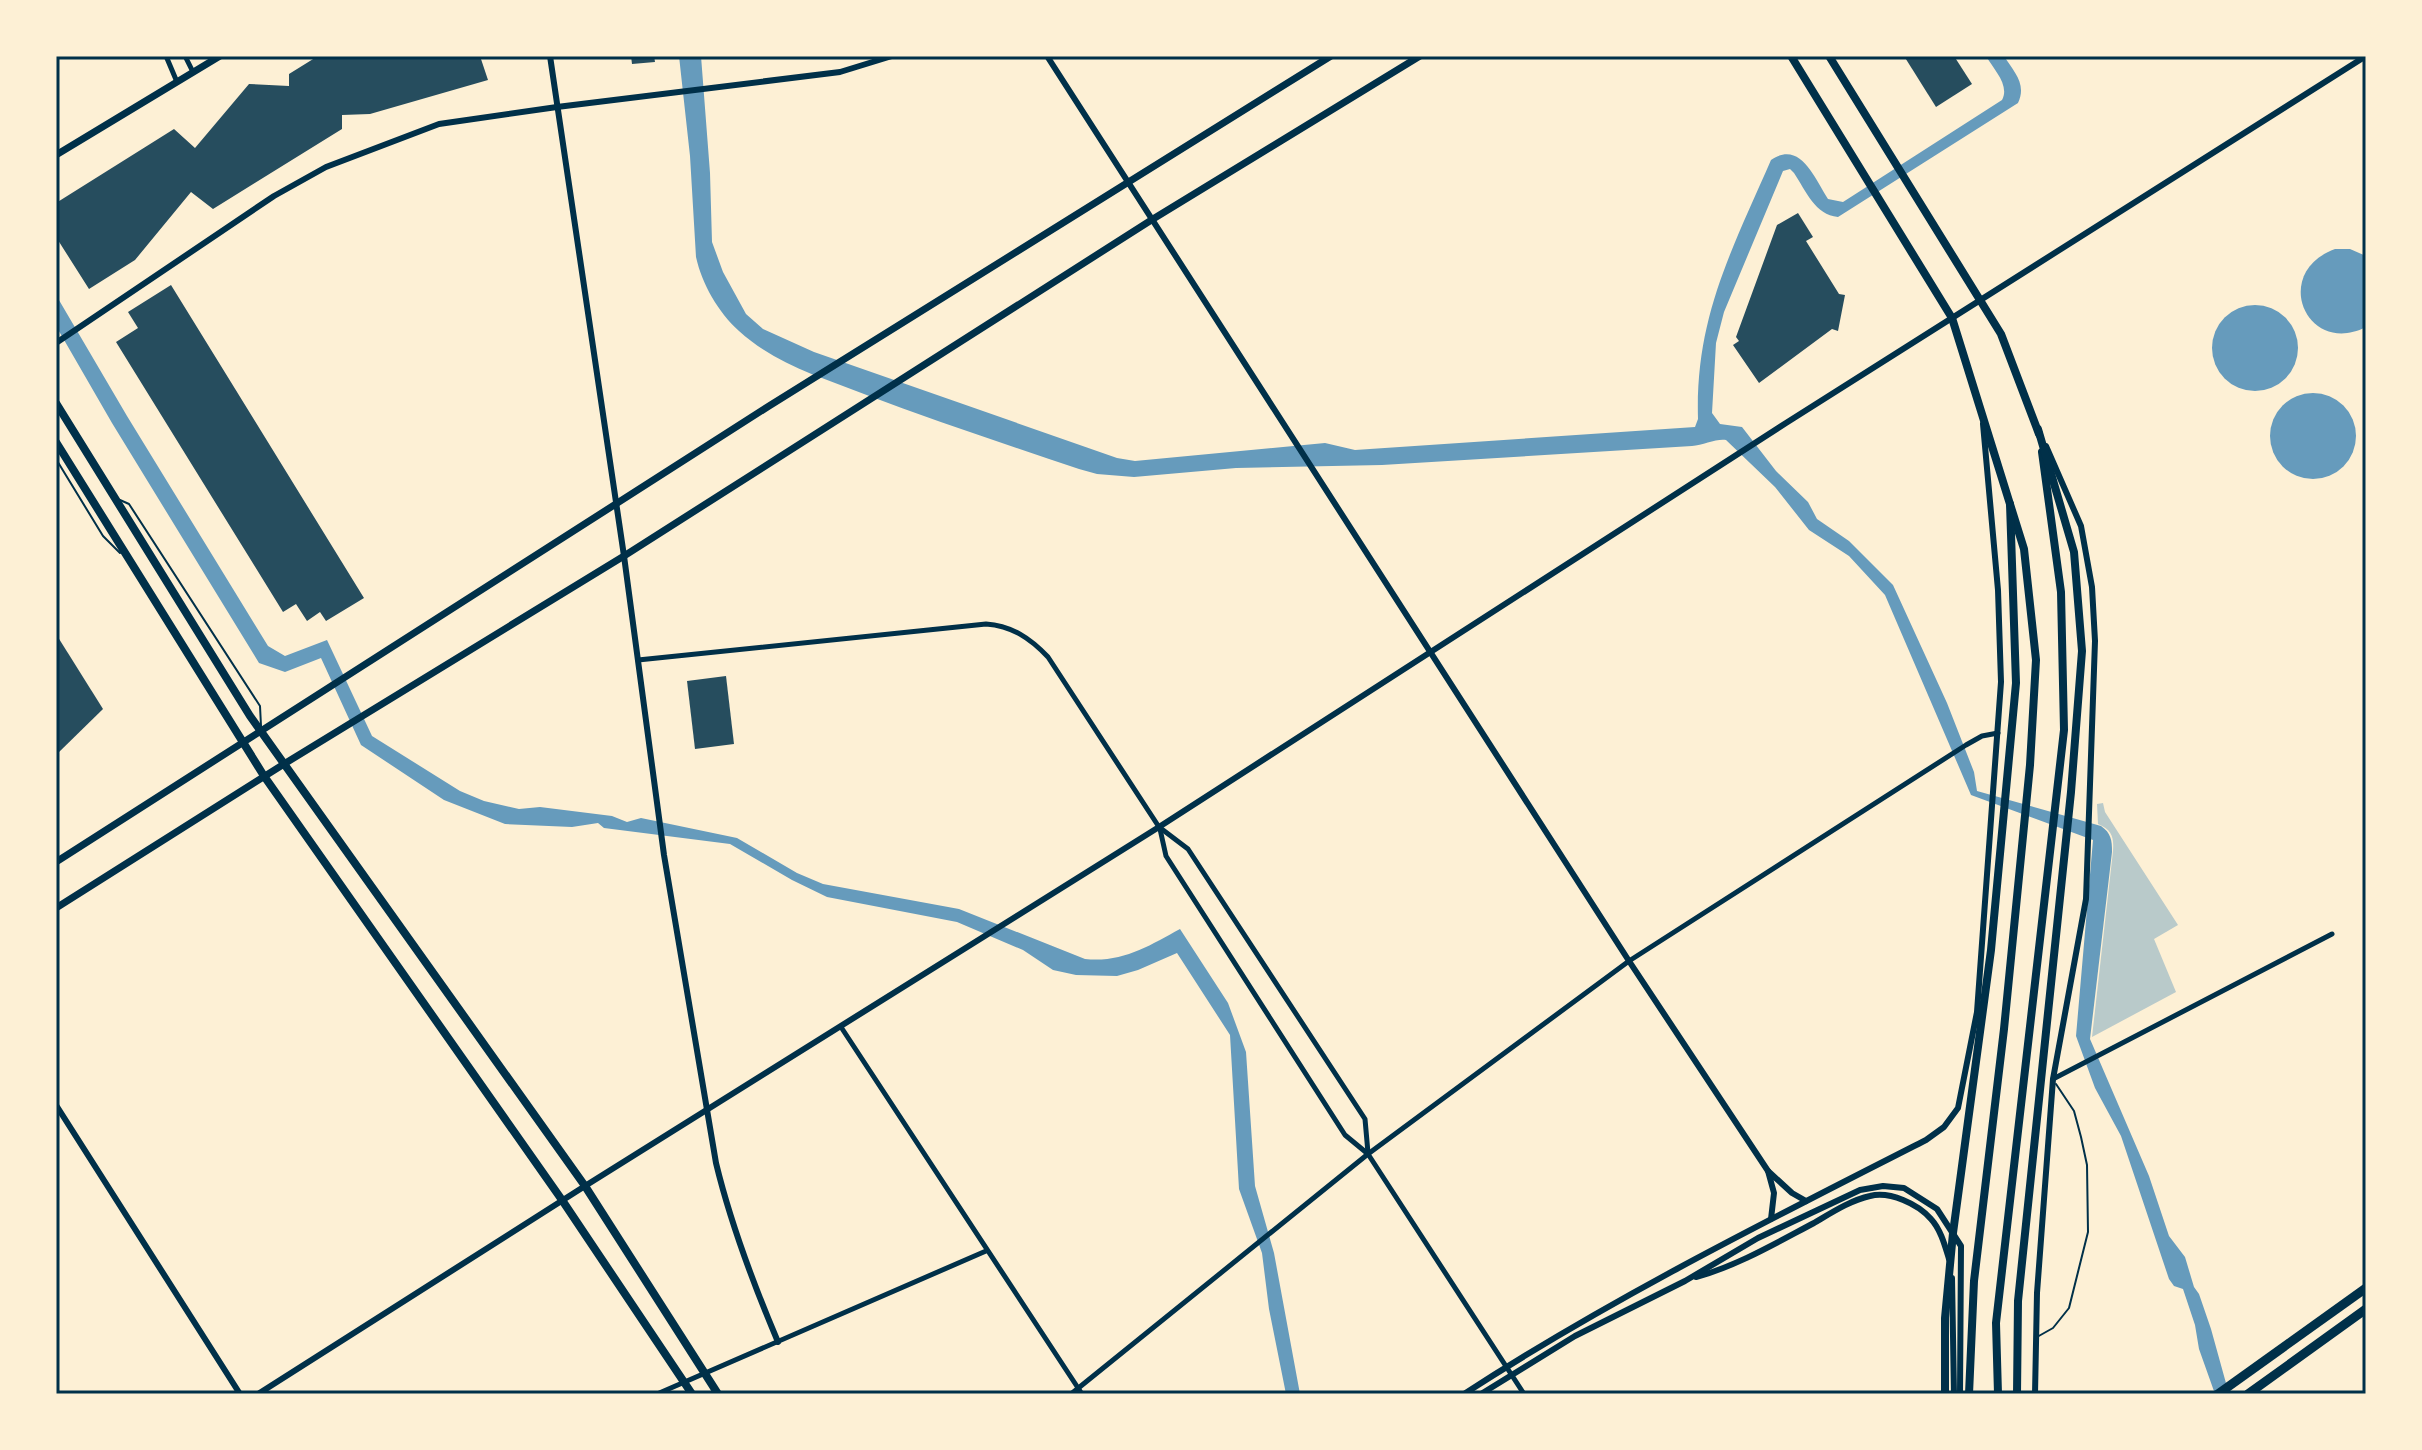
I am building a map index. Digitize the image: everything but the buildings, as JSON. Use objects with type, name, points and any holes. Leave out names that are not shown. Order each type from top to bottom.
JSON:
[{"type":"highway","points":[[2218,1394],[2366,1288]]},
{"type":"highway","points":[[2248,1394],[2366,1309]]},
{"type":"main road","points":[[56,155],[220,56]]},
{"type":"main road","points":[[56,862],[769,406],[1331,56]]},
{"type":"main road","points":[[56,908],[264,776],[624,556],[1153,219],[1420,56]]},
{"type":"main road","points":[[1791,56],[1952,318],[2024,549],[2036,660],[2030,765],[2004,1029],[1974,1281],[1969,1394]]},
{"type":"main road","points":[[1829,56],[2001,334],[2038,429],[2074,552],[2082,651],[2071,792],[2018,1301],[2017,1394]]},
{"type":"main road","points":[[56,403],[261,731],[585,1186],[718,1394]]},
{"type":"main road","points":[[1998,1394],[1996,1323],[2064,730],[2061,592],[2038,429]]},
{"type":"main road","points":[[56,442],[264,776],[562,1200],[692,1394]]},
{"type":"main road","points":[[1945,1394],[1945,1318],[1950,1261],[1991,950],[2016,683],[2010,504]]},
{"type":"street","points":[[166,56],[177,82]]},
{"type":"street","points":[[185,56],[193,72]]},
{"type":"street","points":[[550,56],[624,556],[664,855],[716,1163],[744,1260],[778,1342]]},
{"type":"street","points":[[56,343],[274,196],[326,167],[439,124],[840,72],[892,56]]},
{"type":"street","points":[[1047,56],[1629,961],[1768,1171],[1806,1201]]},
{"type":"street","points":[[258,1394],[1159,827],[1786,423],[2366,56]]},
{"type":"street","points":[[1464,1394],[1586,1318],[1926,1140],[1944,1127],[1958,1108],[1977,1012],[2001,682],[1998,590],[1982,417]]},
{"type":"street","points":[[2035,1394],[2037,1293],[2053,1079],[2086,899],[2095,641],[2092,587],[2081,526],[2038,429]]},
{"type":"street","points":[[638,660],[986,624],[1004,625],[1032,640],[1048,657],[1159,827],[1166,856],[1345,1135],[1368,1154],[1524,1394]]},
{"type":"street","points":[[1071,1394],[1080,1392],[1277,1226],[1368,1154],[1629,961],[1943,759],[1982,736],[1998,733]]},
{"type":"street","points":[[1159,827],[1188,849],[1365,1119],[1368,1154]]},
{"type":"street","points":[[2053,1079],[2332,934]]},
{"type":"street","points":[[841,1027],[1080,1392]]},
{"type":"street","points":[[56,1105],[240,1394]]},
{"type":"street","points":[[1768,1171],[1774,1193],[1771,1219]]},
{"type":"street","points":[[1481,1394],[1575,1336],[1685,1281],[1758,1238],[1860,1190],[1904,1188],[1937,1209],[1961,1246],[1960,1394]]},
{"type":"street","points":[[1685,1281],[1765,1249],[1840,1208],[1871,1195],[1893,1196],[1931,1219],[1951,1262],[1954,1394]]},
{"type":"street","points":[[657,1394],[987,1251]]},
{"type":"lane","points":[[56,459],[103,536],[134,567]]},
{"type":"lane","points":[[2037,1337],[2053,1328],[2069,1308],[2088,1232],[2087,1165],[2081,1137],[2074,1111],[2053,1079]]},
{"type":"shaded area","points":[[2103,803],[2105,812],[2178,925],[2154,939],[2176,992],[2092,1037],[2113,851],[2111,834],[2098,824],[2097,804]]},
{"type":"water","points":[[679,56],[701,56],[712,242],[723,272],[746,314],[763,329],[814,352],[1117,458],[1135,461],[1325,443],[1355,450],[1695,427],[1709,316],[1730,255],[1771,160],[1781,155],[1798,158],[1828,199],[1843,202],[2002,100],[2003,83],[1986,56],[2004,56],[2020,84],[2018,103],[1838,217],[1817,207],[1790,169],[1783,171],[1724,312],[1716,343],[1712,413],[1720,424],[1742,427],[1776,471],[1808,502],[1817,519],[1849,541],[1893,585],[1947,703],[1974,772],[1977,791],[2101,826],[2109,834],[2112,852],[2090,1039],[2149,1176],[2169,1236],[2185,1257],[2211,1329],[2229,1394],[2215,1394],[2183,1289],[2174,1286],[2169,1279],[2121,1136],[2095,1088],[2076,1036],[2093,840],[1971,795],[1885,595],[1849,556],[1809,530],[1775,487],[1726,440],[1692,446],[1382,465],[1236,468],[1134,477],[1079,469],[891,404],[782,361],[739,331],[712,297],[696,257],[690,156]]},
{"type":"water","points":[[2335,249],[2350,249],[2366,256],[2366,327],[2345,333],[2327,331],[2313,322],[2304,308],[2301,292],[2304,276],[2315,260]]},
{"type":"water","points":[[56,295],[268,646],[285,656],[327,640],[372,736],[460,791],[484,801],[519,809],[540,807],[612,816],[627,822],[641,818],[737,838],[797,873],[823,884],[959,909],[1085,959],[1123,956],[1180,929],[1228,1003],[1246,1052],[1255,1186],[1274,1253],[1300,1394],[1286,1394],[1269,1309],[1262,1253],[1239,1189],[1230,1035],[1177,953],[1117,976],[1076,975],[1053,970],[1023,950],[957,922],[827,897],[730,844],[604,828],[598,823],[572,827],[505,824],[444,800],[361,745],[321,658],[285,672],[259,663],[56,326]]},
{"type":"water","points":[[2255,305],[2271,309],[2285,318],[2294,332],[2298,348],[2294,364],[2285,378],[2271,387],[2255,391],[2239,387],[2225,378],[2216,364],[2212,348],[2216,332],[2225,318],[2239,309]]},
{"type":"water","points":[[2313,393],[2337,400],[2349,412],[2356,436],[2349,460],[2337,472],[2313,479],[2289,472],[2277,460],[2270,436],[2277,412],[2289,400]]}]
